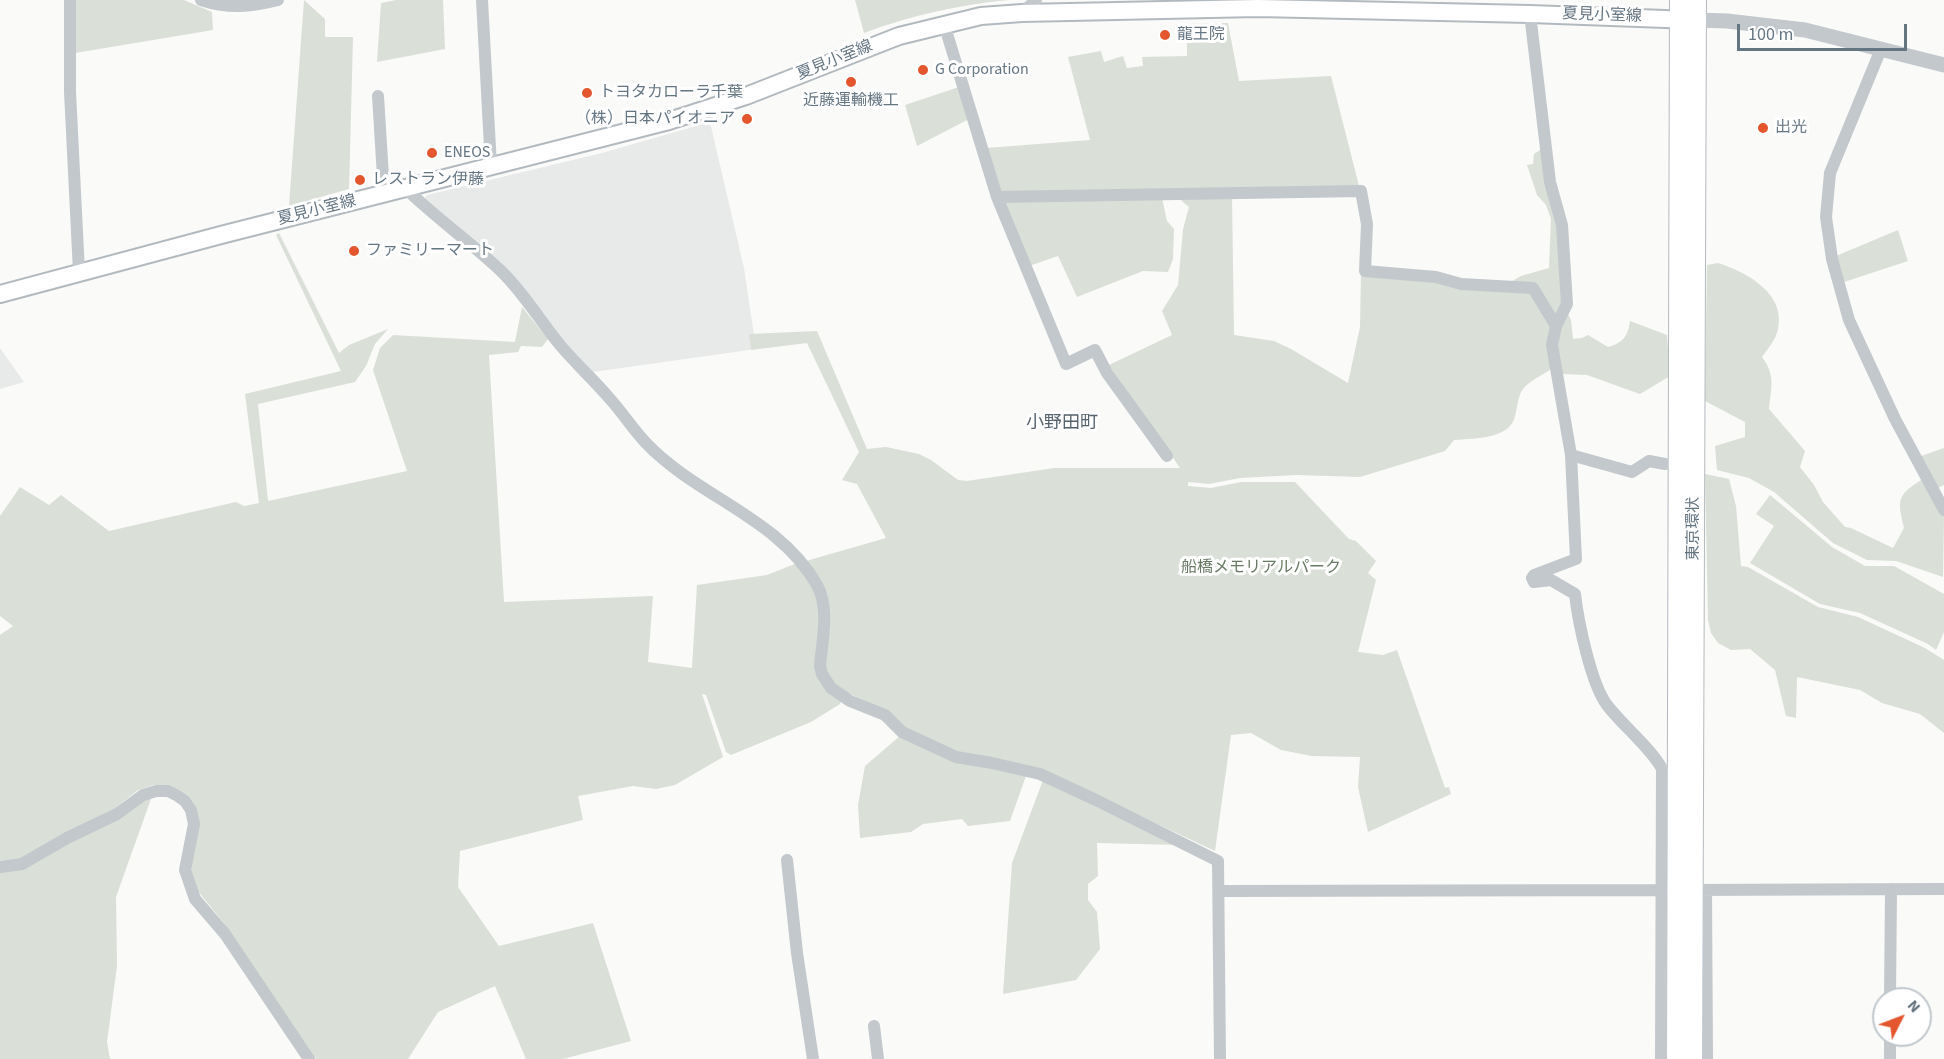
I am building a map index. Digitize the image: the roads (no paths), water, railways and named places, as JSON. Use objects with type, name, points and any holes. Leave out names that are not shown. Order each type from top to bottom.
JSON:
[{"type":"highway","name":"東京環状","points":[[1677,1059],[1684,890],[1685,13],[1696,0]]},
{"type":"highway","name":"東京環状","points":[[1684,890],[1692,1059]]},
{"type":"main road","name":"夏見小室線","points":[[0,294],[560,150],[704,110],[746,96],[889,39],[981,16],[1022,13],[1258,8],[1530,14],[1685,13]]},
{"type":"street","points":[[70,0],[70,92],[79,272]]},
{"type":"street","points":[[201,0],[238,8],[278,0]]},
{"type":"street","points":[[482,0],[491,166]]},
{"type":"street","points":[[1022,13],[1036,0]]},
{"type":"street","points":[[1685,13],[1805,30],[1944,65]]},
{"type":"street","points":[[1530,14],[1550,182],[1563,225],[1567,304],[1556,326],[1552,352],[1558,374],[1571,455],[1576,559],[1534,575],[1532,578],[1534,582],[1551,580],[1575,594],[1588,660],[1602,697],[1662,768],[1684,890],[1707,1059]]},
{"type":"street","points":[[944,24],[997,197],[1066,364],[1095,350],[1107,373],[1167,456]]},
{"type":"street","points":[[1881,49],[1830,173],[1826,217],[1832,259],[1849,320],[1895,419],[1944,510]]},
{"type":"street","points":[[378,96],[384,194]]},
{"type":"street","points":[[405,188],[502,272],[560,345],[610,399],[646,444],[667,463],[758,523],[784,544],[800,561],[821,595],[824,612],[820,666],[831,688],[850,701],[885,716],[902,732],[956,757],[1040,774],[1218,861],[1220,1059]]},
{"type":"street","points":[[997,197],[1361,191],[1367,224],[1365,272],[1436,278],[1461,284],[1533,288],[1556,326]]},
{"type":"street","points":[[1571,455],[1632,471],[1649,461],[1665,464]]},
{"type":"street","points":[[0,867],[22,864],[67,838],[117,814],[143,795],[156,791],[168,791],[178,796],[186,801],[192,810],[194,824],[185,870],[195,899],[225,934],[309,1059]]},
{"type":"street","points":[[787,860],[797,953],[813,1059]]},
{"type":"street","points":[[1890,987],[1891,889]]},
{"type":"street","points":[[1661,1059],[1684,890]]},
{"type":"street","points":[[1219,891],[1944,890]]},
{"type":"street","points":[[874,1026],[878,1059]]},
{"type":"place","name":"龍王院","points":[[1165,35]]},
{"type":"place","name":"G Corporation","points":[[923,70]]},
{"type":"place","name":"近藤運輸機工","points":[[851,82]]},
{"type":"place","name":"トヨタカローラ千葉","points":[[587,93]]},
{"type":"place","name":"（株）日本パイオニア","points":[[747,119]]},
{"type":"place","name":"出光","points":[[1763,128]]},
{"type":"place","name":"ENEOS","points":[[432,153]]},
{"type":"place","name":"レストラン伊藤","points":[[360,180]]},
{"type":"place","name":"ファミリーマート","points":[[354,251]]},
{"type":"district","name":"小野田町","points":[[1062,424]]},
{"type":"park label","name":"船橋メモリアルパーク","points":[[1261,568]]}]
